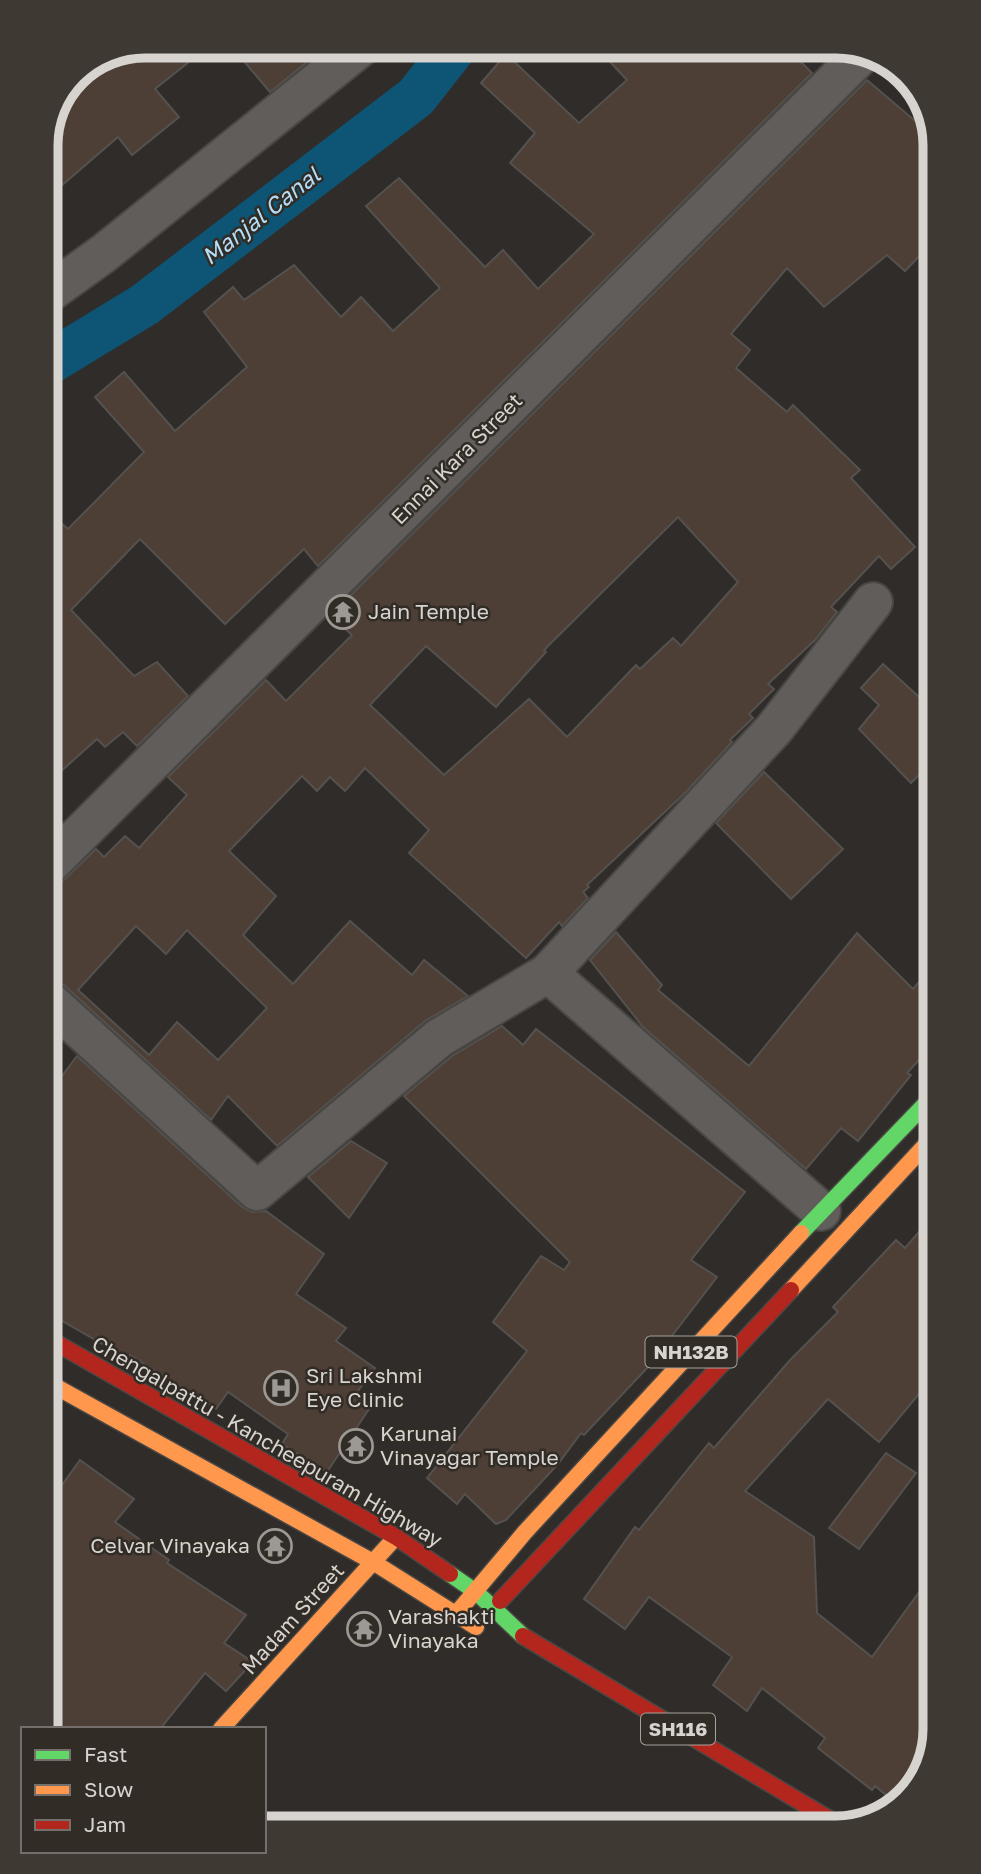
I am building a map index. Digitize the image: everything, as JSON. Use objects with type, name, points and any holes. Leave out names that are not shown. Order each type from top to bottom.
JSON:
[{"type":"main road","name":"NH132B","points":[[456,1614],[534,1522],[821,1211],[923,1106]]},
{"type":"main road","name":"NH132B","points":[[478,1628],[493,1608],[923,1147]]},
{"type":"main road","name":"Chengalpattu - Kancheepuram Highway","points":[[58,1344],[396,1536],[476,1592],[523,1636]]},
{"type":"main road","points":[[58,1388],[373,1562],[478,1628],[523,1636]]},
{"type":"main road","name":"Madam Street","points":[[223,1727],[396,1536]]},
{"type":"main road","name":"SH116","points":[[523,1636],[824,1816]]},
{"type":"street","points":[[58,286],[103,254],[347,58]]},
{"type":"street","name":"Ennai Kara Street","points":[[58,856],[856,60]]},
{"type":"street","points":[[58,1008],[257,1191],[378,1086],[439,1038],[548,973],[774,729],[873,603]]},
{"type":"street","points":[[548,973],[821,1211]]},
{"type":"building","points":[[194,58],[155,89],[179,117],[132,155],[118,137],[58,189],[58,139],[61,122],[67,106],[87,79],[111,64],[127,59]]},
{"type":"building","points":[[241,58],[312,58],[270,92]]},
{"type":"building","points":[[503,58],[510,58],[579,123],[627,80],[606,58],[797,58],[812,73],[318,566],[304,549],[225,624],[140,539],[71,610],[134,676],[157,662],[188,696],[137,746],[123,732],[105,747],[97,739],[58,774],[58,520],[68,529],[144,452],[95,397],[124,372],[175,431],[247,367],[204,312],[233,287],[244,300],[294,265],[341,317],[361,297],[393,331],[440,288],[366,206],[399,178],[485,267],[503,250],[538,289],[594,234],[510,163],[535,133],[481,83]]},
{"type":"building","points":[[867,80],[922,127],[923,252],[905,271],[887,255],[824,307],[787,268],[731,334],[750,350],[736,368],[787,412],[793,405],[860,470],[851,478],[915,547],[891,569],[879,556],[831,607],[837,612],[815,640],[768,684],[774,689],[749,714],[753,718],[730,740],[732,742],[686,792],[587,885],[589,887],[583,892],[588,898],[562,926],[559,922],[526,958],[409,853],[429,830],[365,768],[345,791],[330,777],[317,791],[302,776],[229,851],[276,896],[243,935],[293,984],[350,921],[412,975],[424,960],[468,996],[425,1021],[277,1146],[228,1096],[211,1120],[64,985],[58,983],[58,882],[64,880],[96,849],[104,857],[125,836],[139,848],[187,795],[168,777],[266,680],[286,701],[352,635],[336,621],[349,606],[345,601]],"holes":[[[678,517],[738,582],[681,646],[673,638],[640,669],[636,665],[567,737],[529,699],[444,775],[370,705],[426,646],[496,707],[546,652],[544,650]],[[136,926],[166,954],[187,930],[267,1008],[218,1060],[177,1022],[149,1055],[78,990]]]},
{"type":"building","points":[[883,664],[923,701],[923,771],[911,783],[859,729],[879,705],[861,688]]},
{"type":"building","points":[[764,772],[843,849],[791,899],[716,823]]},
{"type":"building","points":[[616,932],[662,985],[658,990],[749,1066],[857,933],[913,989],[923,977],[923,1056],[907,1073],[911,1075],[858,1141],[841,1128],[806,1169],[643,1027],[590,960]]},
{"type":"building","points":[[502,1026],[523,1045],[536,1029],[745,1192],[691,1260],[717,1277],[648,1367],[584,1435],[581,1433],[558,1464],[506,1520],[496,1524],[465,1494],[457,1504],[427,1478],[527,1351],[493,1322],[541,1256],[564,1270],[570,1262],[404,1096],[452,1056]]},
{"type":"building","points":[[77,1056],[242,1207],[252,1212],[266,1211],[324,1254],[296,1294],[346,1328],[336,1341],[375,1368],[355,1395],[371,1406],[327,1472],[282,1444],[288,1434],[228,1392],[216,1409],[130,1355],[127,1358],[58,1320],[58,1081]]},
{"type":"building","points":[[351,1141],[387,1163],[349,1218],[308,1177]]},
{"type":"building","points":[[923,1227],[923,1389],[879,1442],[828,1399],[745,1491],[814,1537],[817,1613],[872,1657],[923,1587],[923,1741],[919,1758],[909,1778],[890,1798],[875,1786],[872,1790],[818,1748],[825,1738],[762,1688],[747,1711],[713,1685],[732,1657],[649,1597],[625,1629],[584,1599],[635,1527],[639,1530],[709,1443],[714,1448],[790,1360],[838,1312],[833,1307],[896,1240],[905,1248]]},
{"type":"building","points":[[886,1453],[916,1473],[859,1549],[829,1528]]},
{"type":"building","points":[[80,1460],[134,1499],[115,1522],[169,1560],[167,1563],[246,1615],[224,1643],[253,1662],[226,1691],[205,1673],[162,1727],[58,1727],[58,1491]]},
{"type":"waterway","name":"Manjal Canal","points":[[58,357],[144,305],[416,97],[447,58]]},
{"type":"traffic: fast","points":[[801,1233],[923,1106]]},
{"type":"traffic: fast","points":[[450,1574],[476,1592],[523,1636]]},
{"type":"traffic: slow","points":[[791,1290],[923,1148]]},
{"type":"traffic: slow","points":[[456,1614],[525,1532],[801,1233]]},
{"type":"traffic: slow","points":[[58,1388],[373,1562],[476,1627]]},
{"type":"traffic: slow","points":[[223,1727],[394,1539]]},
{"type":"traffic: jam","points":[[500,1601],[791,1290]]},
{"type":"traffic: jam","points":[[58,1344],[396,1537],[450,1574]]},
{"type":"traffic: jam","points":[[523,1636],[824,1816]]},
{"type":"place","name":"Jain Temple","points":[[343,612]]},
{"type":"place","name":"Sri Lakshmi Eye Clinic","points":[[281,1388]]},
{"type":"place","name":"Karunai Vinayagar Temple","points":[[356,1446]]},
{"type":"place","name":"Celvar Vinayaka","points":[[275,1546]]},
{"type":"place","name":"Varashakti Vinayaka","points":[[364,1629]]}]
